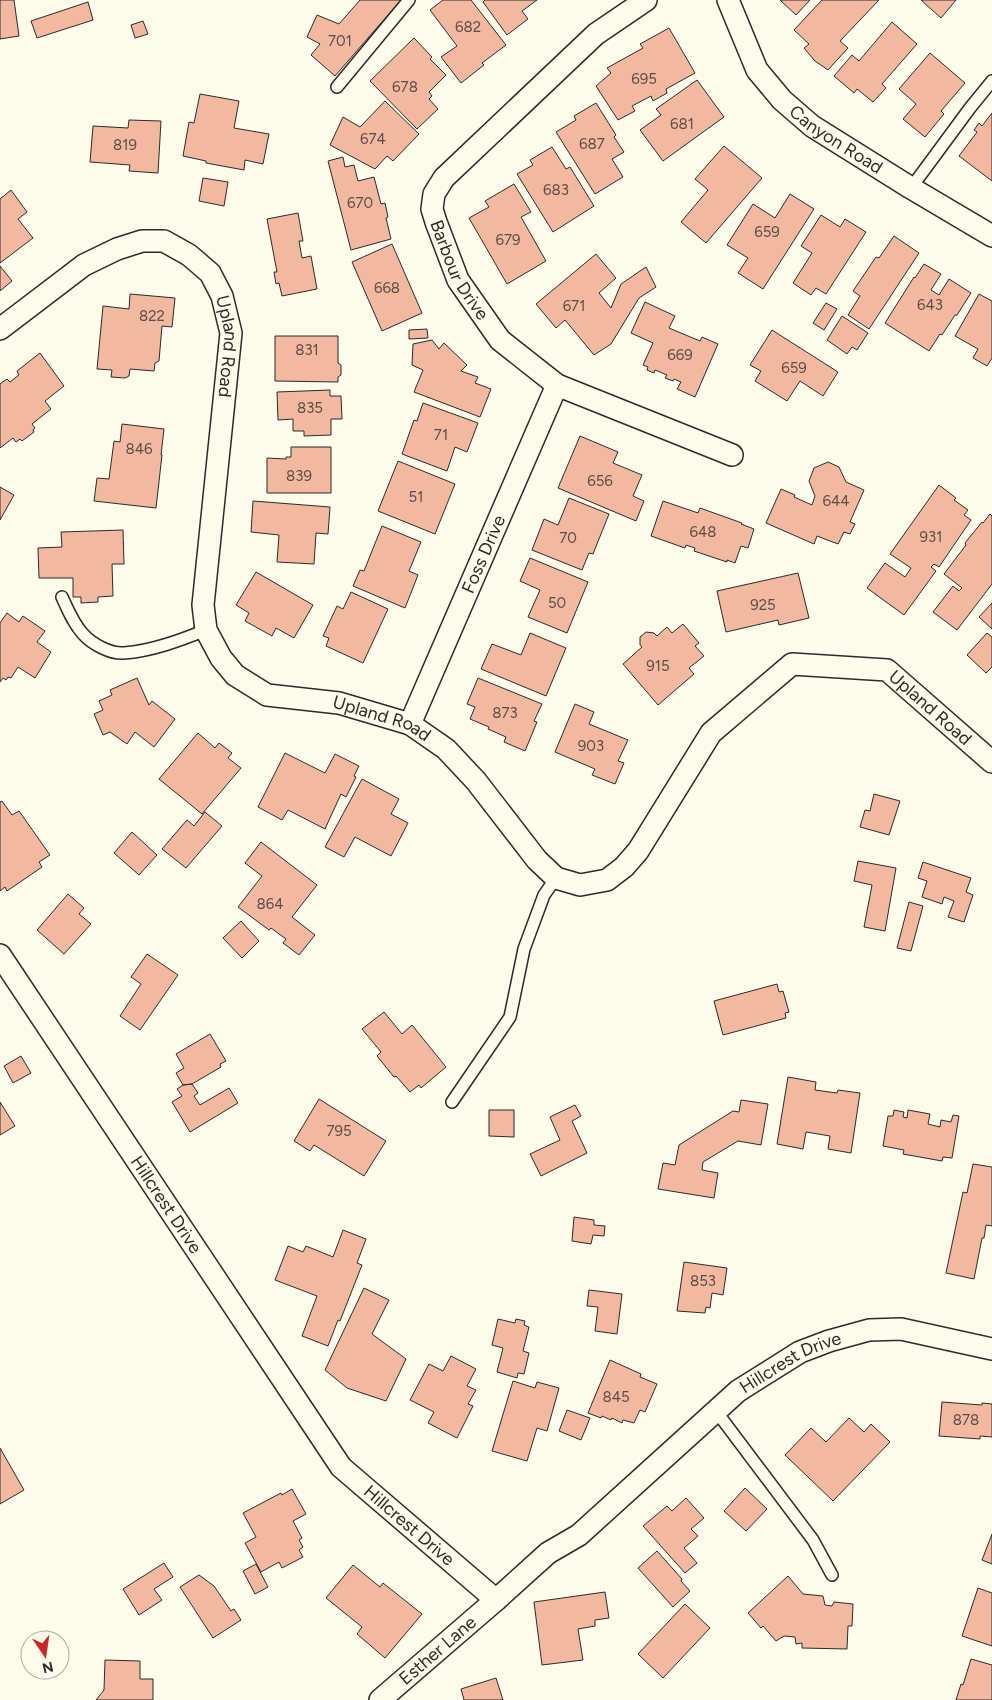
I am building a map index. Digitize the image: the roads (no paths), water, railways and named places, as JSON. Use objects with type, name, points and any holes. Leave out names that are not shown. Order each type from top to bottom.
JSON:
[{"type":"street","name":"Barbour Drive","points":[[646,0],[596,34],[444,178],[434,194],[432,209],[458,280],[500,340],[557,385],[732,455]]},
{"type":"street","name":"Canyon Road","points":[[728,0],[757,70],[782,100],[812,126],[992,236]]},
{"type":"street","name":"Upland Road","points":[[0,329],[84,266],[117,249],[142,241],[164,241],[189,255],[210,273],[222,296],[231,333],[203,605],[206,630],[221,658],[234,675],[267,694],[340,703],[410,724],[446,749],[476,781],[537,860],[556,878],[580,885],[607,880],[624,867],[638,851],[712,733],[792,664],[887,670],[992,762]]},
{"type":"street","name":"Foss Drive","points":[[410,724],[557,385]]},
{"type":"street","name":"Hillcrest Drive","points":[[0,955],[341,1467],[496,1600],[548,1553],[579,1535],[738,1391],[800,1352],[829,1341],[869,1330],[901,1329],[992,1349]]},
{"type":"street","name":"Esther Lane","points":[[380,1700],[496,1600]]},
{"type":"lane","points":[[337,87],[409,0]]},
{"type":"lane","points":[[911,188],[992,81]]},
{"type":"lane","points":[[62,597],[71,618],[83,635],[112,652],[123,653],[146,649],[206,630]]},
{"type":"lane","points":[[452,1102],[510,1017],[524,949],[544,895],[556,878]]},
{"type":"lane","points":[[716,1411],[813,1540],[832,1574]]}]
